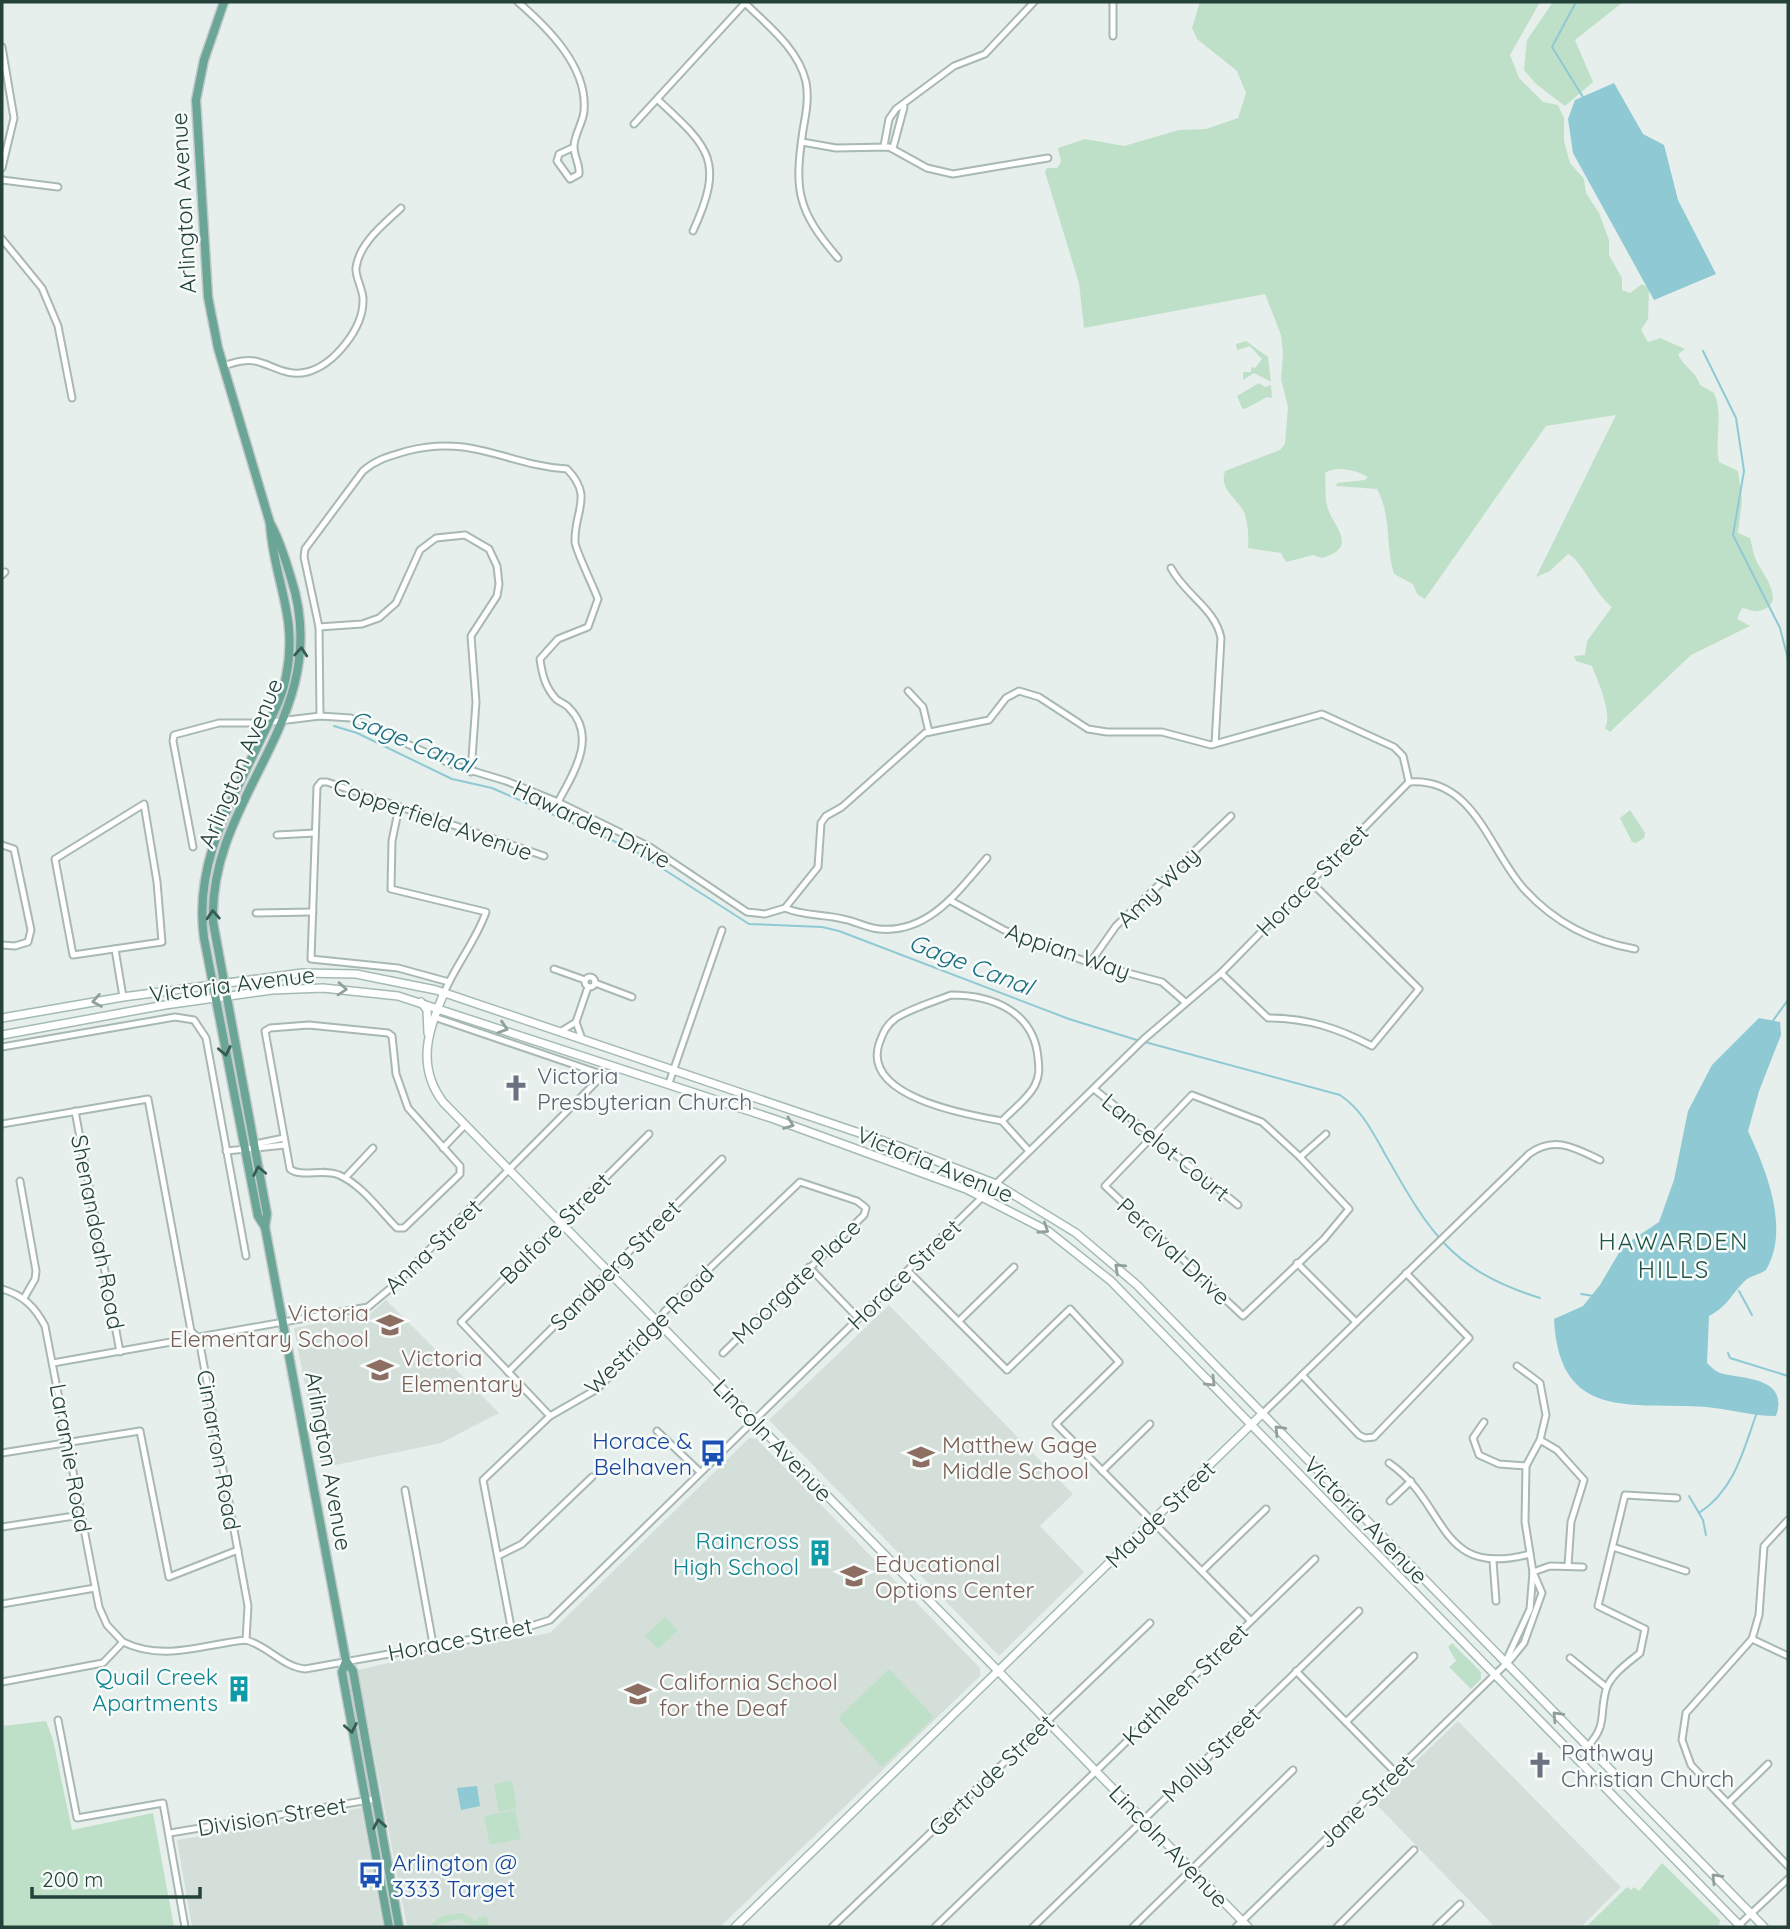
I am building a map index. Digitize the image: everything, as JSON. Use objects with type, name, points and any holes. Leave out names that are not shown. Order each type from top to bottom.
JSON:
[{"type":"main road","name":"Arlington Avenue","points":[[224,2],[204,60],[196,100],[208,297],[223,366],[270,523],[271,541],[287,601],[290,645],[286,679],[270,721],[233,796],[206,864],[202,922],[244,1150],[258,1216],[265,1227]]},
{"type":"main road","name":"Arlington Avenue","points":[[270,523],[278,536],[295,588],[302,623],[301,662],[285,718],[221,855],[215,876],[213,922],[267,1213],[265,1227],[346,1661],[353,1671],[399,1927]]},
{"type":"main road","name":"Victoria Avenue","points":[[2,1018],[270,975],[340,972],[391,979],[444,993],[898,1146],[996,1184],[1045,1212],[1107,1257],[1764,1927]]},
{"type":"main road","name":"Victoria Avenue","points":[[2,1035],[226,995],[323,988],[372,992],[438,1007],[668,1083],[888,1159],[984,1196],[1030,1220],[1083,1256],[1252,1425],[1739,1927]]},
{"type":"main road","name":"Lincoln Avenue","points":[[444,993],[429,1033],[426,1059],[432,1084],[443,1102],[1192,1869],[1242,1925]]},
{"type":"main road","points":[[421,1002],[427,1010],[429,1033]]},
{"type":"main road","name":"Maude Street","points":[[740,1926],[1262,1414]]},
{"type":"main road","name":"Arlington Avenue","points":[[346,1661],[342,1672],[388,1927]]},
{"type":"street","points":[[518,2],[553,37],[571,62],[580,82],[585,107],[574,147],[579,174],[570,179],[556,161],[559,154],[574,147]]},
{"type":"street","points":[[635,124],[745,2],[789,48],[801,68],[806,82],[807,105],[797,168],[802,205],[822,239],[838,258]]},
{"type":"street","points":[[884,146],[889,119],[896,109],[904,107],[954,66],[985,54],[1034,2]]},
{"type":"street","points":[[1113,2],[1113,36]]},
{"type":"street","points":[[2,47],[14,118],[2,168]]},
{"type":"street","points":[[658,100],[699,139],[709,159],[708,194],[693,231]]},
{"type":"street","points":[[893,148],[904,107]]},
{"type":"street","points":[[802,142],[836,148],[884,146],[893,148],[927,168],[953,174],[1048,158]]},
{"type":"street","points":[[2,180],[58,187]]},
{"type":"street","points":[[223,366],[249,361],[295,374],[309,372],[336,354],[360,320],[363,300],[356,270],[372,237],[401,208]]},
{"type":"street","points":[[2,239],[42,288],[58,326],[72,398]]},
{"type":"street","points":[[320,716],[319,626],[304,557],[305,550],[363,471],[376,460],[429,446],[456,444],[496,451],[549,468],[567,469],[579,481],[582,498],[575,544],[598,598],[589,627],[558,639],[540,659],[543,680],[556,699],[570,708],[580,727],[583,755],[558,802]]},
{"type":"street","points":[[319,626],[362,624],[379,618],[396,603],[420,550],[436,538],[465,535],[489,549],[497,566],[499,584],[497,596],[471,636],[476,702],[471,772]]},
{"type":"street","points":[[1171,568],[1178,581],[1207,610],[1219,628],[1221,639],[1215,744]]},
{"type":"street","points":[[908,691],[919,701],[929,732]]},
{"type":"street","points":[[987,858],[951,901],[925,920],[903,927],[879,929],[785,908],[818,867],[820,830],[826,816],[842,807],[929,732],[989,720],[1006,698],[1019,691],[1039,697],[1088,729],[1107,732],[1162,732],[1199,744],[1215,744],[1322,714],[1394,747],[1403,757],[1409,773],[1409,782],[1418,782],[1462,798],[1473,809],[1501,859],[1524,889],[1549,912],[1574,930],[1635,949]]},
{"type":"street","name":"Hawarden Drive","points":[[193,847],[173,737],[216,723],[320,716],[365,723],[471,772],[506,781],[558,802],[650,847],[747,912],[765,914],[785,908]]},
{"type":"street","points":[[1409,773],[1419,777],[1418,782]]},
{"type":"street","name":"Copperfield Avenue","points":[[315,833],[317,788],[321,782],[544,856]]},
{"type":"street","name":"Horace Street","points":[[246,1640],[258,1643],[294,1667],[305,1669],[512,1632],[550,1620],[1028,1151],[1142,1041],[1220,973],[1409,782]]},
{"type":"street","points":[[144,804],[158,882],[162,942],[115,949],[76,956],[71,953],[55,861],[144,804]]},
{"type":"street","name":"Lincoln Avenue","points":[[399,807],[393,833],[391,889],[486,912],[477,935],[444,993]]},
{"type":"street","name":"Amy Way","points":[[1090,963],[1116,926],[1231,816]]},
{"type":"street","points":[[277,835],[315,833],[311,959],[389,967],[449,982]]},
{"type":"street","points":[[2,845],[14,849],[31,930],[28,942],[15,946],[2,945]]},
{"type":"street","points":[[1220,973],[1268,1018],[1298,1018],[1335,1027],[1372,1046],[1419,989],[1311,882]]},
{"type":"street","name":"Appian Way","points":[[951,901],[1004,930],[1090,963],[1161,982],[1185,1002]]},
{"type":"street","points":[[256,913],[313,912]]},
{"type":"street","points":[[668,1083],[722,930]]},
{"type":"street","points":[[115,949],[123,997]]},
{"type":"street","points":[[554,969],[584,980],[588,987]]},
{"type":"street","points":[[584,980],[591,976],[595,983],[632,997]]},
{"type":"street","points":[[582,1039],[576,1022],[588,987],[595,983]]},
{"type":"street","points":[[1002,1121],[1034,1088],[1040,1075],[1037,1042],[1029,1025],[1013,1010],[991,1001],[951,995],[897,1018],[885,1028],[876,1055],[880,1070],[908,1095],[949,1112],[1002,1121],[1028,1151]]},
{"type":"street","points":[[2,1047],[187,1017],[202,1028],[246,1256]]},
{"type":"street","points":[[434,1017],[610,1077]]},
{"type":"street","points":[[560,1032],[576,1022]]},
{"type":"street","points":[[286,1026],[335,1026],[392,1036],[396,1074],[404,1099],[418,1121],[460,1166],[460,1174],[404,1228],[397,1228],[345,1178],[327,1171],[293,1172],[285,1142],[265,1031],[286,1026]]},
{"type":"street","name":"Anna Street","points":[[53,1363],[368,1307],[603,1075]]},
{"type":"street","name":"Lancelot Court","points":[[1094,1089],[1238,1205]]},
{"type":"street","points":[[1153,1135],[1192,1095],[1262,1122],[1300,1157],[1349,1209],[1324,1239],[1297,1263],[1356,1322]]},
{"type":"street","name":"Cimarron Road","points":[[75,1111],[148,1099],[191,1331],[199,1339],[248,1605],[246,1640]]},
{"type":"street","points":[[2,1124],[75,1111]]},
{"type":"street","name":"Shenandoah Road","points":[[75,1111],[120,1352]]},
{"type":"street","points":[[443,1148],[465,1125]]},
{"type":"street","name":"Balfore Street","points":[[508,1372],[461,1322],[649,1134]]},
{"type":"street","points":[[1300,1157],[1326,1134]]},
{"type":"street","name":"Percival Drive","points":[[1153,1135],[1105,1186],[1243,1317],[1297,1263]]},
{"type":"street","points":[[226,1151],[254,1148],[260,1143],[285,1142]]},
{"type":"street","name":"Maude Street","points":[[1262,1414],[1538,1147],[1564,1143],[1600,1160]]},
{"type":"street","points":[[345,1178],[373,1147]]},
{"type":"street","name":"Sandberg Street","points":[[508,1372],[722,1159]]},
{"type":"street","points":[[2,1289],[24,1298],[35,1279],[36,1271],[20,1181]]},
{"type":"street","name":"Westridge Road","points":[[512,1632],[483,1480],[550,1416],[597,1389],[659,1322],[664,1312],[800,1182],[866,1208]]},
{"type":"street","name":"Moorgate Place","points":[[723,1353],[864,1215],[866,1208]]},
{"type":"street","points":[[809,1267],[858,1318]]},
{"type":"street","points":[[959,1321],[1014,1268]]},
{"type":"street","points":[[908,1271],[1007,1370],[1070,1309],[1119,1362],[1056,1423],[1250,1620]]},
{"type":"street","points":[[1302,1375],[1365,1438],[1374,1437],[1469,1338],[1406,1273]]},
{"type":"street","name":"Laramie Road","points":[[24,1298],[37,1311],[45,1326],[94,1588],[103,1617],[123,1642]]},
{"type":"street","points":[[1506,1664],[1524,1643],[1537,1615],[1542,1593],[1533,1572],[1525,1522],[1526,1466],[1539,1440],[1546,1415],[1540,1383],[1517,1366]]},
{"type":"street","points":[[508,1372],[550,1416]]},
{"type":"street","points":[[1484,1422],[1473,1438],[1479,1455],[1499,1464],[1526,1466]]},
{"type":"street","points":[[1102,1471],[1150,1424]]},
{"type":"street","points":[[2,1453],[140,1431],[169,1577],[238,1550]]},
{"type":"street","points":[[657,1431],[699,1471]]},
{"type":"street","points":[[1539,1440],[1557,1450],[1584,1480],[1571,1522],[1568,1566]]},
{"type":"street","points":[[1389,1463],[1411,1481],[1452,1541],[1473,1556],[1493,1561],[1530,1554]]},
{"type":"street","points":[[498,1556],[522,1544],[592,1477]]},
{"type":"street","points":[[1390,1501],[1411,1481]]},
{"type":"street","points":[[405,1490],[433,1644]]},
{"type":"street","points":[[1587,1747],[1600,1731],[1606,1687],[1623,1667],[1640,1653],[1645,1629],[1598,1606],[1625,1494],[1677,1498]]},
{"type":"street","points":[[1202,1571],[1266,1509]]},
{"type":"street","points":[[2,1527],[81,1515]]},
{"type":"street","points":[[1788,1522],[1764,1546],[1759,1615],[1752,1639],[1739,1658],[1693,1704],[1682,1728],[1685,1752],[1691,1765],[1788,1866]]},
{"type":"street","points":[[1613,1547],[1686,1571]]},
{"type":"street","name":"Kathleen Street","points":[[935,1927],[1315,1559]]},
{"type":"street","points":[[1493,1561],[1496,1601]]},
{"type":"street","points":[[1533,1572],[1550,1566],[1583,1567]]},
{"type":"street","points":[[1506,1664],[1530,1609],[1533,1572]]},
{"type":"street","points":[[2,1604],[94,1588]]},
{"type":"street","name":"Molly Street","points":[[1033,1927],[1359,1611]]},
{"type":"street","name":"Gertrude Street","points":[[832,1927],[1150,1622]]},
{"type":"street","points":[[1752,1639],[1788,1656]]},
{"type":"street","points":[[2,1682],[103,1663],[123,1642],[143,1650],[163,1653],[246,1640]]},
{"type":"street","points":[[1346,1721],[1414,1656]]},
{"type":"street","points":[[1570,1658],[1606,1687]]},
{"type":"street","name":"Jane Street","points":[[1242,1925],[1506,1664]]},
{"type":"street","points":[[1296,1671],[1395,1772]]},
{"type":"street","points":[[58,1720],[77,1818],[163,1803],[185,1927]]},
{"type":"street","points":[[1728,1803],[1768,1764]]},
{"type":"street","points":[[1133,1927],[1293,1770]]},
{"type":"street","name":"Division Street","points":[[170,1833],[375,1799]]},
{"type":"street","points":[[1337,1927],[1414,1850]]},
{"type":"street","points":[[1739,1927],[1788,1879]]},
{"type":"street","points":[[1436,1927],[1460,1904]]},
{"type":"shaded area","name":"Victoria Elementary","points":[[386,1300],[499,1413],[441,1443],[321,1468],[294,1328],[371,1313]]},
{"type":"shaded area","name":"Matthew Gage Middle School","points":[[889,1305],[1073,1494],[1040,1526],[1084,1572],[999,1656],[769,1420]]},
{"type":"shaded area","name":"California School for the Deaf","points":[[749,1438],[757,1439],[980,1668],[980,1676],[720,1927],[407,1927],[358,1670],[422,1655],[550,1633]]},
{"type":"shaded area","points":[[1458,1721],[1621,1887],[1581,1927],[1495,1927],[1374,1802]]},
{"type":"shaded area","points":[[361,1808],[383,1927],[192,1927],[177,1840]]},
{"type":"green space","points":[[1200,2],[1540,2],[1510,55],[1519,78],[1543,102],[1558,105],[1564,118],[1564,141],[1570,163],[1584,179],[1586,193],[1599,213],[1609,240],[1609,255],[1622,278],[1622,290],[1630,293],[1642,284],[1649,288],[1648,319],[1641,330],[1648,342],[1660,338],[1685,349],[1678,354],[1680,358],[1696,376],[1700,385],[1714,393],[1719,419],[1719,462],[1738,471],[1742,500],[1738,533],[1750,538],[1756,560],[1773,595],[1768,607],[1759,611],[1742,608],[1737,619],[1750,626],[1691,655],[1610,732],[1605,728],[1606,706],[1592,666],[1576,661],[1574,656],[1585,655],[1587,641],[1612,607],[1568,554],[1550,571],[1536,577],[1616,415],[1546,426],[1425,599],[1417,594],[1413,584],[1394,574],[1385,510],[1377,489],[1336,486],[1337,483],[1365,480],[1368,477],[1358,472],[1335,469],[1325,473],[1327,506],[1342,542],[1340,548],[1333,553],[1322,558],[1313,555],[1286,562],[1281,553],[1248,548],[1244,512],[1226,488],[1225,471],[1280,450],[1285,444],[1288,407],[1281,379],[1281,335],[1265,294],[1084,328],[1079,283],[1045,172],[1047,168],[1057,168],[1061,162],[1058,148],[1085,139],[1124,146],[1179,130],[1206,129],[1238,118],[1246,93],[1237,71],[1197,39],[1192,28]]},
{"type":"green space","points":[[1553,2],[1623,2],[1575,40],[1593,82],[1565,106],[1536,84],[1524,70],[1527,40]]},
{"type":"green space","points":[[1246,341],[1268,357],[1271,382],[1254,373],[1243,380],[1243,372],[1251,372],[1251,367],[1255,368],[1262,359],[1250,346],[1237,350],[1236,344]]},
{"type":"green space","points":[[1259,383],[1265,387],[1271,385],[1272,398],[1267,397],[1245,409],[1242,408],[1237,396]]},
{"type":"green space","points":[[1630,810],[1645,833],[1644,838],[1636,843],[1632,842],[1620,818]]},
{"type":"green space","points":[[665,1617],[678,1630],[658,1649],[645,1636]]},
{"type":"green space","points":[[1452,1643],[1481,1672],[1481,1679],[1471,1689],[1449,1667],[1456,1661],[1448,1647]]},
{"type":"green space","points":[[889,1669],[934,1717],[882,1767],[840,1721],[840,1716]]},
{"type":"green space","points":[[46,1721],[53,1740],[72,1830],[153,1813],[174,1927],[2,1927],[2,1726]]},
{"type":"green space","points":[[512,1781],[517,1808],[499,1812],[494,1784]]},
{"type":"green space","points":[[515,1810],[521,1839],[490,1845],[484,1816]]},
{"type":"green space","points":[[1662,1863],[1720,1920],[1719,1927],[1586,1927],[1627,1887],[1631,1890],[1634,1887],[1639,1891]]},
{"type":"green space","points":[[462,1913],[478,1922],[478,1918],[487,1916],[489,1927],[474,1927],[459,1919],[428,1927],[442,1916]]},
{"type":"water","points":[[1614,83],[1643,134],[1664,145],[1678,200],[1716,274],[1654,300],[1573,153],[1568,119],[1575,100]]},
{"type":"water","points":[[1759,1018],[1780,1022],[1781,1035],[1759,1091],[1748,1131],[1773,1200],[1776,1237],[1766,1270],[1747,1279],[1722,1308],[1709,1316],[1707,1363],[1720,1373],[1770,1386],[1776,1393],[1778,1403],[1776,1416],[1706,1407],[1651,1406],[1604,1400],[1585,1391],[1569,1376],[1559,1352],[1554,1319],[1583,1306],[1600,1285],[1623,1246],[1659,1222],[1674,1180],[1688,1111],[1712,1065]]},
{"type":"water","points":[[477,1786],[480,1806],[461,1810],[457,1788]]},
{"type":"waterway","points":[[1576,2],[1552,47],[1583,97]]},
{"type":"waterway","points":[[1703,351],[1736,418],[1744,471],[1733,535],[1780,628],[1788,659]]},
{"type":"waterway","name":"Gage Canal","points":[[334,726],[357,733],[452,779],[492,788],[632,849],[749,924],[822,927],[839,931],[1069,1019],[1140,1041]]},
{"type":"waterway","points":[[1772,1022],[1788,1000]]},
{"type":"waterway","name":"Gage Canal","points":[[1145,1042],[1340,1095],[1366,1122],[1415,1205],[1445,1244],[1484,1275],[1540,1298]]},
{"type":"waterway","points":[[1739,1291],[1752,1315]]},
{"type":"waterway","points":[[1581,1294],[1594,1296]]},
{"type":"waterway","name":"Gage Canal","points":[[1728,1353],[1730,1358],[1788,1376]]},
{"type":"waterway","points":[[1699,1513],[1711,1504],[1729,1482],[1756,1415]]},
{"type":"waterway","points":[[1689,1496],[1703,1520],[1706,1535]]},
{"type":"place","name":"Victoria Presbyterian Church","points":[[516,1088]]},
{"type":"place","name":"Victoria Elementary School","points":[[390,1325]]},
{"type":"place","name":"Victoria Elementary","points":[[380,1370]]},
{"type":"place","name":"Horace & Belhaven","points":[[713,1453]]},
{"type":"place","name":"Matthew Gage Middle School","points":[[921,1457]]},
{"type":"place","name":"Raincross High School","points":[[820,1553]]},
{"type":"place","name":"Educational Options Center","points":[[854,1576]]},
{"type":"place","name":"Quail Creek Apartments","points":[[239,1689]]},
{"type":"place","name":"California School for the Deaf","points":[[638,1694]]},
{"type":"place","name":"Pathway Christian Church","points":[[1540,1765]]},
{"type":"place","name":"Arlington @ 3333 Target","points":[[371,1875]]},
{"type":"district","name":"HAWARDEN HILLS","points":[[1674,1255]]}]
